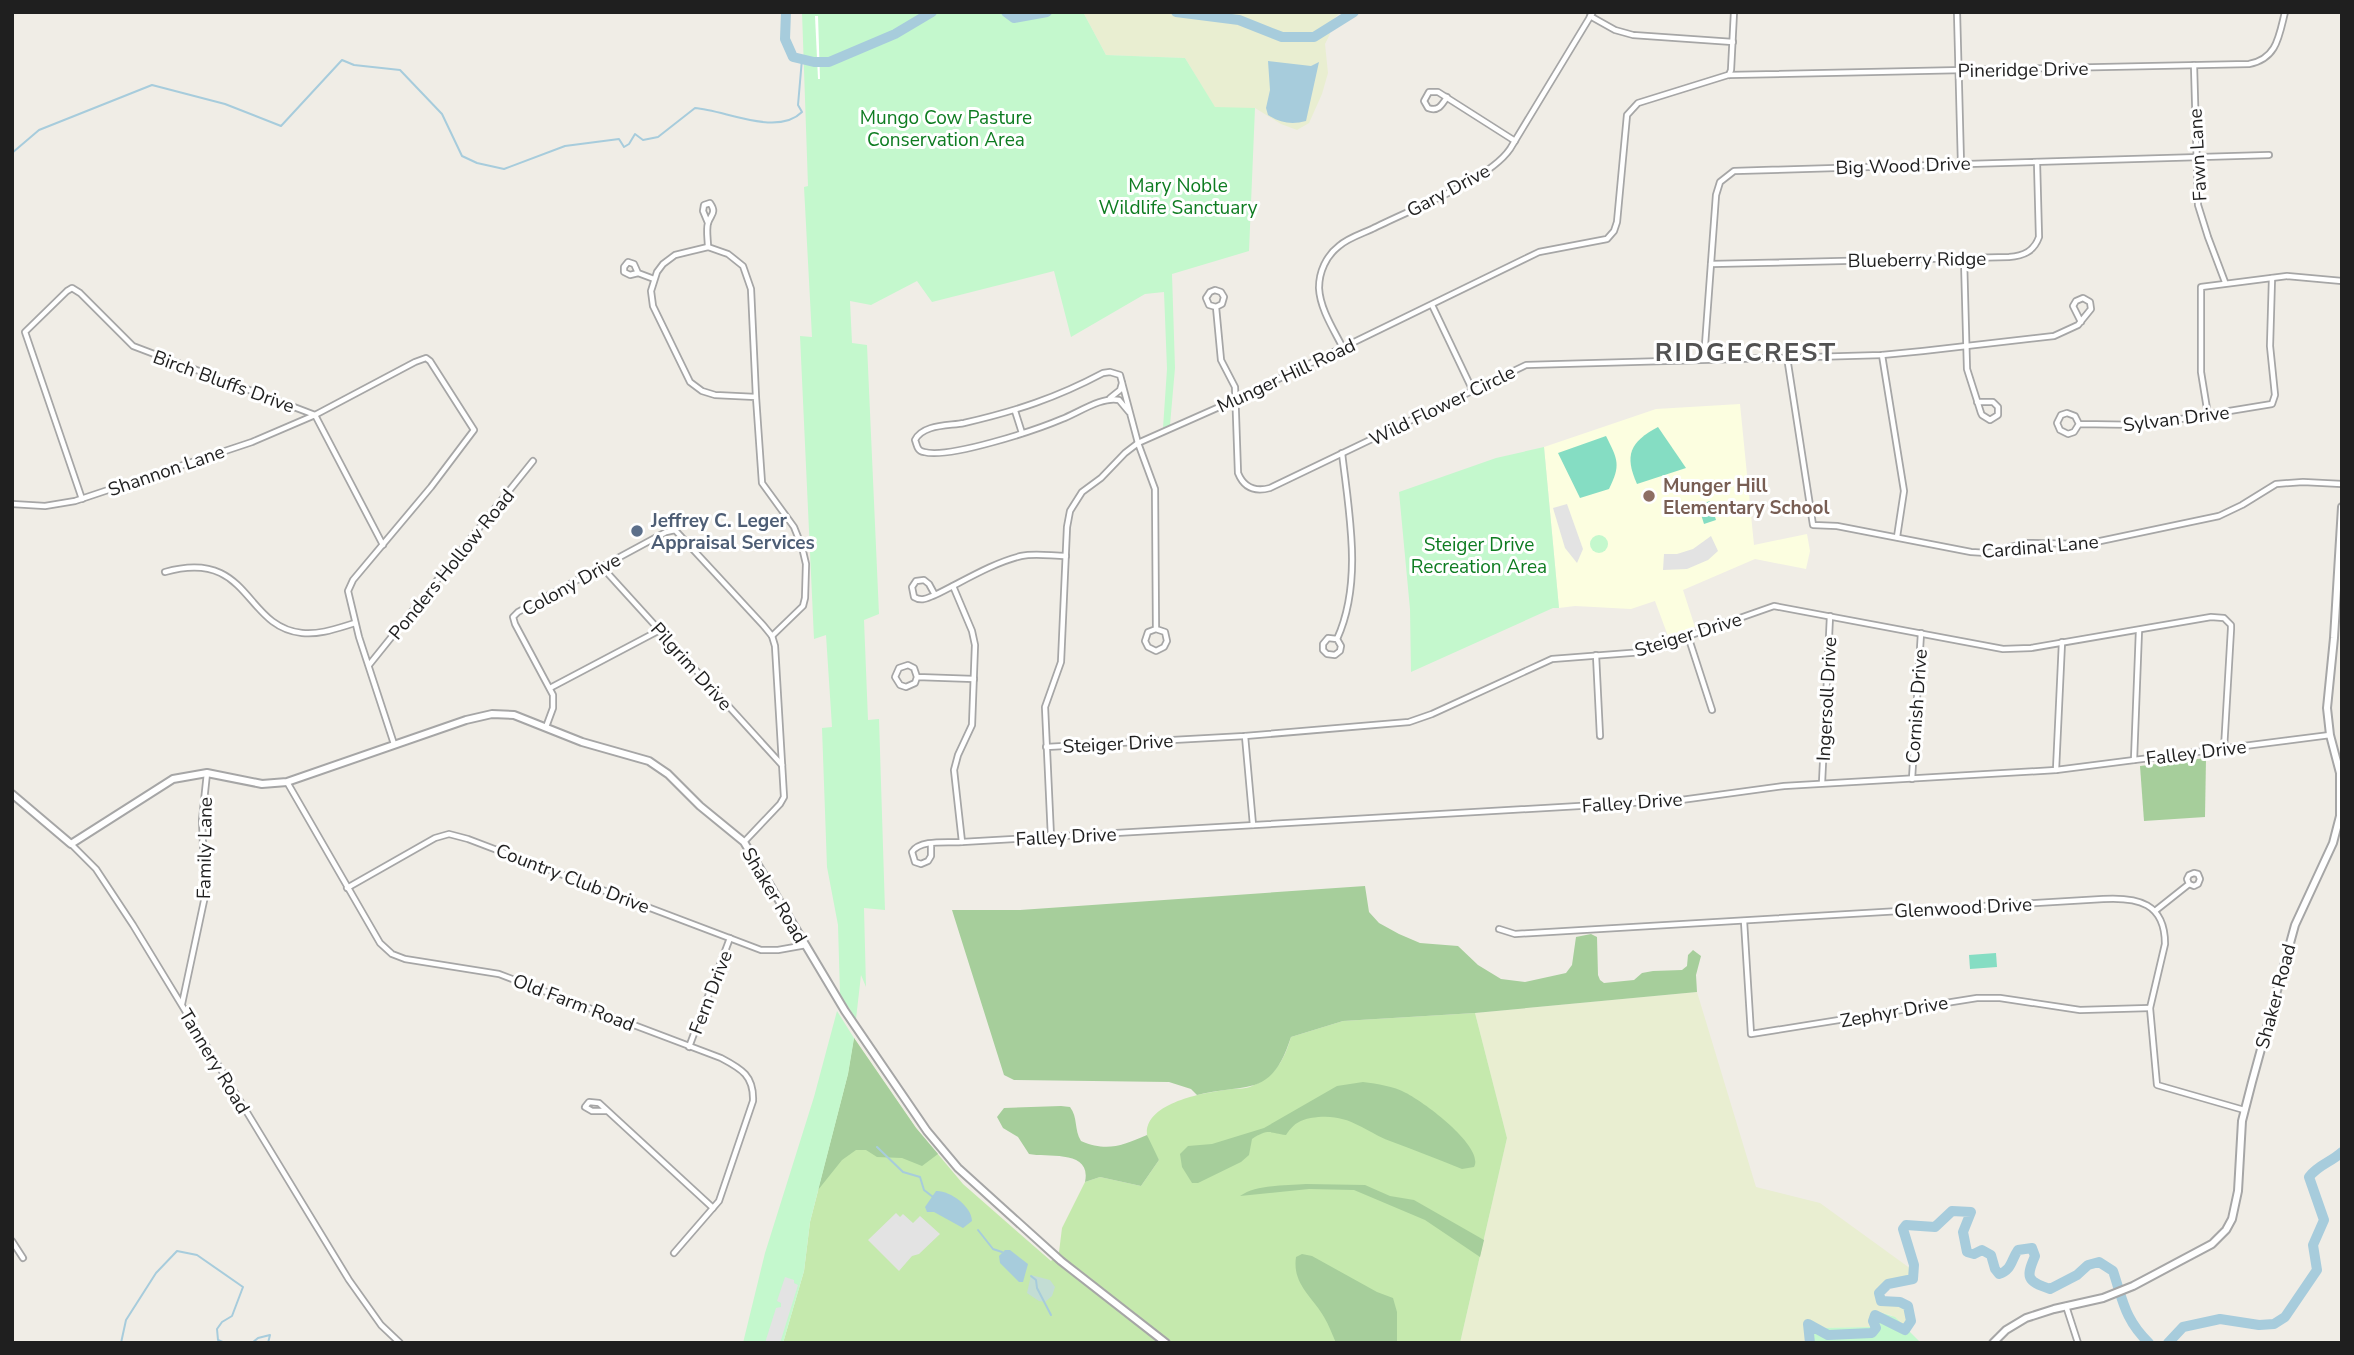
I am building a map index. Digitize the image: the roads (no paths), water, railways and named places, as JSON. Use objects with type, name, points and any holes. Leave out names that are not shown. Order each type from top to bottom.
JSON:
[{"type":"street","points":[[1728,75],[1731,70],[1734,12]]},
{"type":"street","points":[[1957,12],[1961,164]]},
{"type":"street","name":"Pineridge Drive","points":[[1728,75],[2249,64],[2270,55],[2285,12]]},
{"type":"street","points":[[1592,14],[1615,30],[1633,35],[1733,42]]},
{"type":"street","name":"Gary Drive","points":[[1343,348],[1320,295],[1321,273],[1332,253],[1348,240],[1483,174],[1504,156],[1592,14]]},
{"type":"street","name":"Fawn Lane","points":[[2194,65],[2198,205],[2225,282]]},
{"type":"street","name":"Munger Hill Road","points":[[1051,837],[1045,707],[1059,670],[1062,653],[1068,519],[1077,499],[1138,443],[1235,400],[1545,250],[1596,242],[1611,236],[1617,222],[1626,122],[1630,110],[1638,103],[1728,75]]},
{"type":"street","points":[[1447,97],[1436,109],[1425,103],[1426,95],[1432,91],[1447,97],[1515,141]]},
{"type":"street","name":"Big Wood Drive","points":[[1704,359],[1716,195],[1720,182],[1734,171],[2269,155]]},
{"type":"street","name":"Blueberry Ridge","points":[[1711,264],[2024,255],[2035,247],[2040,230],[2037,162]]},
{"type":"street","points":[[708,223],[708,247]]},
{"type":"street","points":[[744,842],[782,801],[776,658],[772,636],[803,606],[806,564],[794,527],[762,482],[755,397],[752,304],[748,278],[737,260],[708,247],[675,255],[663,264],[654,279],[651,291],[653,306],[690,382],[715,396],[755,397]]},
{"type":"street","points":[[1964,258],[1967,369],[1977,402],[1983,417],[1990,420],[1996,416],[1998,410],[1995,404],[1977,402]]},
{"type":"street","points":[[639,273],[654,279]]},
{"type":"street","points":[[2208,415],[2201,372],[2201,287],[2225,282],[2295,276],[2342,281]]},
{"type":"street","name":"Sylvan Drive","points":[[2079,424],[2137,426],[2272,404],[2275,395],[2270,346],[2272,278]]},
{"type":"street","name":"Birch Bluffs Drive","points":[[82,499],[26,332],[72,288],[132,346],[315,415],[426,358],[436,369],[474,430],[431,487],[353,580],[348,591],[355,623],[394,744]]},
{"type":"street","name":"Wild Flower Circle","points":[[1215,290],[1221,292],[1224,297],[1222,304],[1216,307],[1209,305],[1206,298],[1208,293],[1215,290]]},
{"type":"street","points":[[2083,298],[2091,308],[2081,322],[2073,306],[2076,300],[2083,298]]},
{"type":"street","points":[[1432,305],[1472,389]]},
{"type":"street","name":"Wild Flower Circle","points":[[1216,307],[1220,355],[1235,384],[1237,470],[1240,480],[1251,489],[1259,490],[1270,488],[1526,365],[1882,355],[2054,336],[2067,332],[2081,322]]},
{"type":"street","points":[[1882,355],[1904,491],[1896,537]]},
{"type":"street","name":"Cardinal Lane","points":[[1787,357],[1813,525],[1837,526],[1979,552],[2027,543],[2075,545],[2219,516],[2276,484],[2342,484]]},
{"type":"street","points":[[1123,381],[1119,390],[1106,400],[1076,414],[997,441],[932,453],[918,449],[915,440],[919,433],[926,430],[1015,411],[1110,372],[1120,375],[1123,381],[1138,443],[1157,500],[1156,629]]},
{"type":"street","points":[[1106,400],[1119,400],[1129,412]]},
{"type":"street","points":[[1015,411],[1022,433]]},
{"type":"street","name":"Sylvan Drive","points":[[2069,413],[2077,417],[2079,424],[2076,430],[2068,434],[2060,430],[2058,421],[2061,415],[2069,413]]},
{"type":"street","points":[[315,415],[383,545]]},
{"type":"street","name":"Shannon Lane","points":[[12,504],[52,506],[82,499],[252,442],[315,415]]},
{"type":"street","points":[[1337,639],[1332,637],[1325,640],[1323,648],[1327,654],[1335,655],[1340,652],[1341,646],[1337,639],[1349,602],[1350,535],[1342,453]]},
{"type":"street","name":"Ponders Hollow Road","points":[[369,666],[533,461]]},
{"type":"street","name":"Shaker Road","points":[[1993,1343],[2006,1330],[2041,1312],[2126,1290],[2207,1247],[2228,1227],[2236,1204],[2245,1110],[2295,925],[2338,826],[2341,780],[2330,735],[2327,701],[2334,646],[2342,507]]},
{"type":"street","name":"Colony Drive","points":[[550,688],[513,617],[666,532],[675,530],[772,636]]},
{"type":"street","points":[[935,595],[924,580],[918,580],[912,587],[913,595],[924,599],[935,595],[1017,558],[1031,555],[1066,556]]},
{"type":"street","points":[[165,572],[201,567],[226,575],[273,621],[294,631],[321,632],[355,623]]},
{"type":"street","name":"Pilgrim Drive","points":[[603,567],[658,631],[782,765]]},
{"type":"street","points":[[953,586],[975,645],[972,725],[954,770],[962,842]]},
{"type":"street","name":"Steiger Drive","points":[[1046,747],[1245,736],[1409,722],[1552,659],[1643,652],[1774,606],[2003,649],[2031,648],[2211,617],[2224,618],[2231,625],[2224,749]]},
{"type":"street","name":"Ingersoll Drive","points":[[1822,783],[1830,616]]},
{"type":"street","points":[[1156,629],[1164,632],[1167,641],[1163,649],[1156,651],[1148,647],[1145,639],[1150,631],[1156,629]]},
{"type":"street","points":[[2134,760],[2139,630]]},
{"type":"street","points":[[546,727],[555,702],[550,688],[658,631]]},
{"type":"street","name":"Cornish Drive","points":[[1912,779],[1921,633]]},
{"type":"street","points":[[1688,636],[1712,710]]},
{"type":"street","points":[[2056,771],[2063,642]]},
{"type":"street","points":[[1596,655],[1600,736]]},
{"type":"street","points":[[908,665],[915,670],[917,677],[915,683],[906,687],[898,683],[895,677],[899,668],[908,665]]},
{"type":"street","points":[[917,677],[974,679]]},
{"type":"street","name":"Shaker Road","points":[[72,845],[173,779],[207,773],[262,784],[287,782],[466,720],[492,714],[514,715],[582,742],[640,758],[658,766],[715,820],[744,842],[855,1026],[927,1131],[958,1168],[1044,1247],[1166,1343]]},
{"type":"street","name":"Falley Drive","points":[[931,844],[1681,800],[1822,783],[2056,771],[2330,735]]},
{"type":"street","points":[[1245,736],[1253,825]]},
{"type":"street","name":"Family Lane","points":[[181,1004],[205,895],[202,820],[207,773]]},
{"type":"street","name":"Old Farm Road","points":[[287,782],[380,943],[392,954],[405,959],[499,974],[722,1059],[749,1077],[753,1101],[724,1189],[713,1208],[674,1253]]},
{"type":"street","name":"Tannery Road","points":[[12,794],[96,869],[349,1280],[380,1325],[400,1343]]},
{"type":"street","name":"Country Club Drive","points":[[347,888],[435,838],[449,834],[769,951],[806,945]]},
{"type":"street","points":[[919,844],[931,844],[929,861],[923,864],[915,862],[911,854],[914,848],[919,844]]},
{"type":"street","points":[[2189,884],[2155,911],[2163,924],[2165,944],[2150,1008],[2157,1085],[2245,1110]]},
{"type":"street","name":"Glenwood Drive","points":[[1499,929],[1515,933],[2114,898],[2132,900],[2155,911]]},
{"type":"street","name":"Zephyr Drive","points":[[1744,920],[1751,1034],[1977,998],[2000,998],[2080,1010],[2150,1008]]},
{"type":"street","name":"Fern Drive","points":[[690,1047],[730,938]]},
{"type":"street","points":[[606,1111],[713,1208]]},
{"type":"street","points":[[12,1241],[23,1258]]},
{"type":"street","points":[[2066,1307],[2078,1343]]},
{"type":"waterway","points":[[786,12],[785,39],[793,57],[814,62],[829,62],[895,34],[932,12]]},
{"type":"waterway","points":[[1006,12],[1014,18],[1047,12]]},
{"type":"waterway","points":[[1176,12],[1239,20],[1282,37],[1314,37],[1354,12]]},
{"type":"waterway","points":[[12,153],[39,130],[152,85],[225,104],[281,126],[342,60],[354,65],[400,70],[442,114],[462,156],[477,163],[504,169],[565,146],[619,139],[624,147],[635,134],[643,140],[658,137],[695,108],[765,122],[791,119],[802,112],[798,105],[802,59]]},
{"type":"waterway","points":[[877,1147],[903,1172],[920,1177],[924,1190],[933,1197]]},
{"type":"waterway","points":[[2168,1343],[2183,1327],[2220,1319],[2259,1325],[2274,1324],[2285,1317],[2317,1270],[2313,1245],[2324,1220],[2309,1177],[2342,1152]]},
{"type":"waterway","points":[[1810,1343],[1808,1324],[1828,1335],[1872,1333],[1876,1328],[1873,1321],[1875,1315],[1905,1330],[1911,1321],[1908,1306],[1900,1302],[1881,1301],[1879,1293],[1888,1284],[1913,1279],[1914,1265],[1903,1229],[1906,1225],[1935,1227],[1952,1211],[1971,1212],[1963,1232],[1967,1252],[1974,1254],[1982,1250],[1991,1255],[1999,1274],[2009,1267],[2018,1250],[2032,1248],[2035,1256],[2030,1277],[2032,1281],[2050,1289],[2077,1275],[2088,1265],[2099,1262],[2113,1271],[2130,1318],[2149,1343]]},
{"type":"waterway","points":[[978,1230],[993,1249],[1002,1252]]},
{"type":"waterway","points":[[121,1343],[126,1320],[156,1273],[177,1251],[197,1255],[243,1287],[232,1316],[217,1329],[218,1340],[225,1343]]},
{"type":"waterway","points":[[1031,1276],[1036,1280],[1037,1288],[1051,1315]]},
{"type":"waterway","points":[[252,1343],[258,1338],[270,1335],[268,1343]]},
{"type":"place","name":"Munger Hill Elementary School","points":[[1649,496]]},
{"type":"place","name":"Jeffrey C. Leger Appraisal Services","points":[[637,531]]},
{"type":"district","name":"RIDGECREST","points":[[1746,352]]},
{"type":"park label","name":"Mungo Cow Pasture Conservation Area","points":[[946,128]]},
{"type":"park label","name":"Mary Noble Wildlife Sanctuary","points":[[1178,196]]},
{"type":"park label","name":"Steiger Drive Recreation Area","points":[[1479,555]]}]
